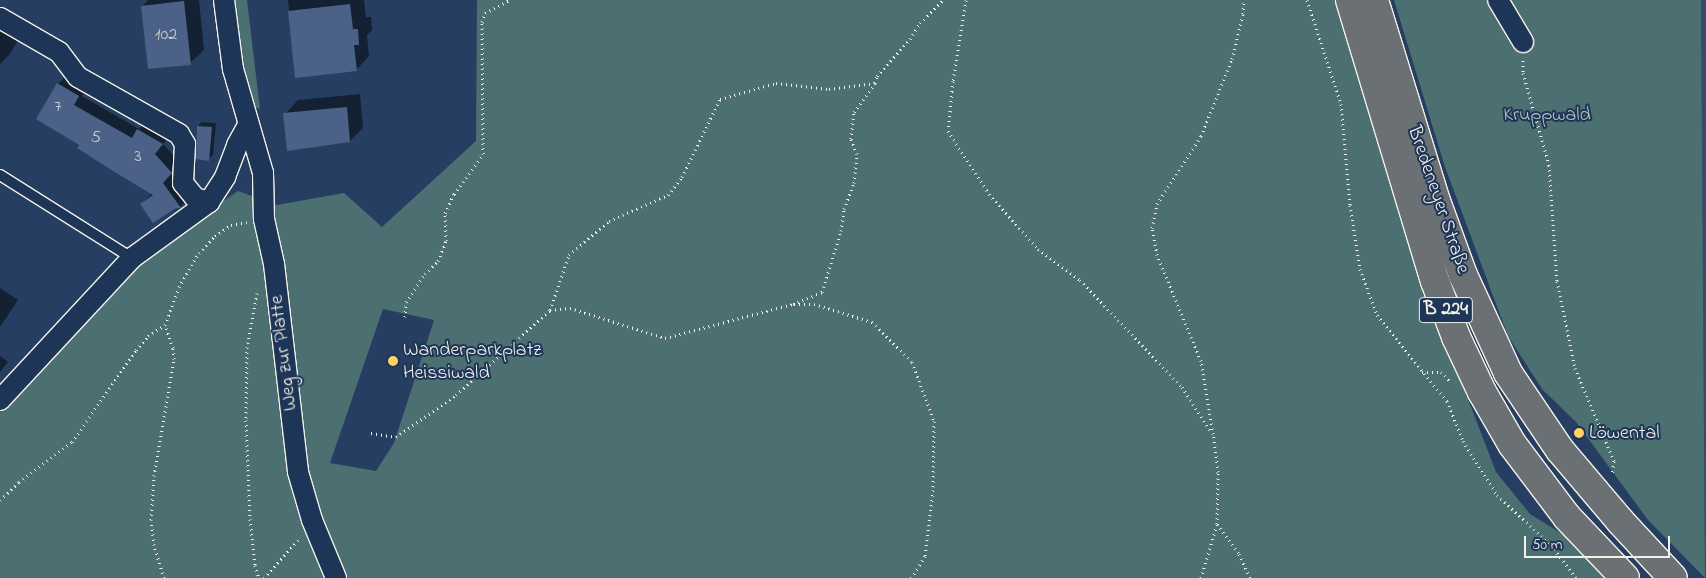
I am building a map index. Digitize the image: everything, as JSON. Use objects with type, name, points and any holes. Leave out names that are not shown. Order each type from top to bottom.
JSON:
[{"type":"main road","name":"Bredeneyer Straße","points":[[1350,0],[1435,281],[1456,337],[1482,392],[1512,444],[1567,516],[1625,578]]},
{"type":"main road","name":"Bredeneyer Straße","points":[[1374,0],[1436,201],[1463,275],[1508,373],[1560,450],[1621,522],[1673,578]]},
{"type":"street","name":"Weg zur Platte","points":[[224,0],[233,69],[263,172],[264,219],[274,264],[298,472],[312,520],[336,578]]},
{"type":"street","points":[[1498,0],[1523,42]]},
{"type":"street","points":[[0,18],[59,52],[78,77],[179,134],[184,144],[183,183],[195,198],[209,202]]},
{"type":"street","points":[[0,400],[132,258],[209,202],[225,177],[237,145],[248,125]]},
{"type":"lane","points":[[0,175],[132,258]]},
{"type":"path","points":[[405,317],[406,302],[425,274],[438,261],[446,241],[445,213],[454,194],[483,154],[482,22],[485,13],[509,0]]},
{"type":"path","points":[[550,310],[570,308],[665,338],[793,304],[822,292],[841,232],[844,209],[854,183],[857,154],[851,139],[854,112],[875,83],[877,76],[910,39],[920,23],[943,0]]},
{"type":"path","points":[[966,0],[953,81],[948,131],[989,194],[1038,249],[1080,280],[1182,387],[1213,434]]},
{"type":"path","points":[[1201,578],[1217,524],[1218,472],[1213,434],[1201,361],[1157,255],[1152,228],[1157,204],[1201,136],[1232,59],[1243,14],[1244,0]]},
{"type":"path","points":[[1307,0],[1341,104],[1350,205],[1360,269],[1376,315],[1447,401],[1463,441],[1497,495],[1551,545],[1576,578]]},
{"type":"path","points":[[1523,42],[1523,73],[1549,165],[1557,281],[1575,368],[1614,461],[1612,478]]},
{"type":"path","points":[[371,433],[396,437],[456,395],[550,310],[568,255],[609,221],[668,195],[682,177],[720,99],[776,83],[829,89],[875,83]]},
{"type":"path","points":[[0,500],[19,482],[72,442],[136,350],[148,336],[165,325],[188,269],[215,236],[231,225],[264,219]]},
{"type":"path","points":[[259,578],[255,565],[248,487],[247,347],[260,284],[266,271],[274,264]]},
{"type":"path","points":[[793,304],[814,304],[872,322],[912,362],[934,421],[934,431],[933,490],[925,556],[911,578]]},
{"type":"path","points":[[164,578],[154,544],[151,520],[154,476],[173,370],[173,348],[165,325]]},
{"type":"path","points":[[1422,372],[1441,372],[1456,385]]},
{"type":"path","points":[[264,578],[304,534],[312,520]]},
{"type":"path","points":[[1217,524],[1239,554],[1250,578]]},
{"type":"shaded area","points":[[1701,0],[1706,0],[1706,578],[1705,578]]},
{"type":"green space","points":[[234,0],[247,0],[260,109],[251,106],[242,68]]},
{"type":"green space","points":[[477,0],[1340,0],[1432,306],[1496,472],[1530,514],[1564,535],[1611,578],[0,578],[0,412],[140,260],[238,191],[277,205],[344,193],[382,227],[476,141]],"holes":[[[383,309],[434,320],[394,443],[376,471],[330,463]]]},
{"type":"green space","name":"Kruppwald","points":[[1394,0],[1701,0],[1705,578],[1648,520],[1576,422],[1542,389],[1508,336],[1445,167]]},
{"type":"building","points":[[184,1],[191,65],[148,69],[141,6]]},
{"type":"building","points":[[350,4],[353,29],[358,29],[359,45],[354,45],[357,71],[295,78],[288,11]]},
{"type":"building","points":[[57,83],[79,96],[74,105],[132,138],[137,129],[163,144],[155,154],[172,173],[163,183],[181,208],[176,208],[153,223],[140,204],[153,195],[77,148],[79,145],[36,119]]},
{"type":"building","points":[[347,107],[350,142],[287,151],[283,113]]},
{"type":"building","points":[[197,126],[212,127],[209,161],[196,159]]},
{"type":"place","name":"Wanderparkplatz Heissiwald","points":[[393,361]]},
{"type":"place","name":"Löwental","points":[[1579,433]]}]
